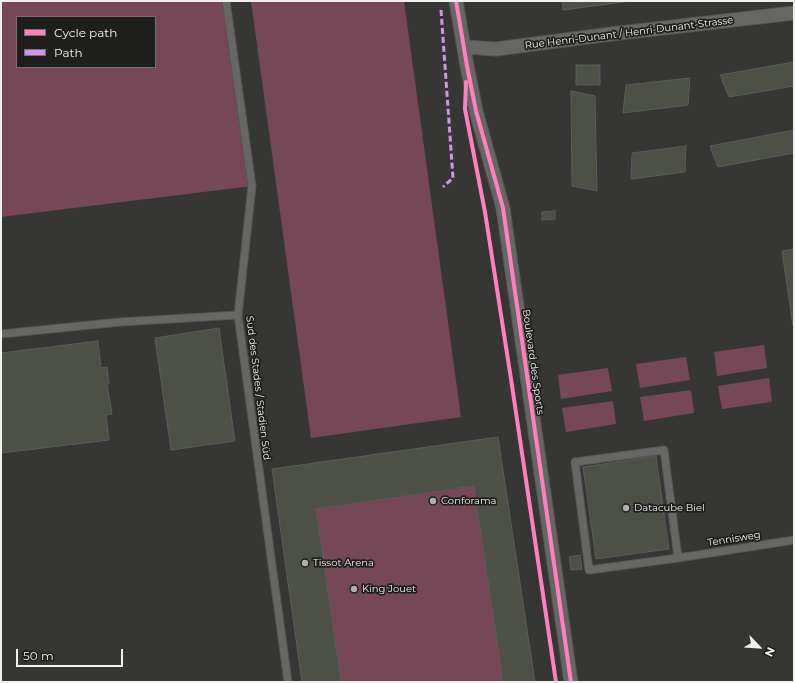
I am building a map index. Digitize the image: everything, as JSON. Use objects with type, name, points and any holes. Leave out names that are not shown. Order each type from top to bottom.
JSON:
[{"type":"street","name":"Boulevard des Sports","points":[[456,1],[476,111],[503,208],[571,682]]},
{"type":"street","name":"Rue Henri-Dunant / Henri-Dunant-Strasse","points":[[464,47],[496,50],[612,34],[794,13]]},
{"type":"lane","name":"Sud des Stades / Stadien Süd","points":[[226,1],[252,186],[238,315],[288,682]]},
{"type":"lane","points":[[1,334],[120,322],[238,315]]},
{"type":"lane","name":"Tennisweg","points":[[678,558],[664,450],[575,462],[589,570],[678,558],[794,540]]},
{"type":"shaded area","points":[[1,1],[226,1],[252,186],[1,217]]},
{"type":"shaded area","points":[[251,1],[404,1],[461,417],[311,438]]},
{"type":"shaded area","points":[[764,345],[767,368],[717,376],[714,352]]},
{"type":"shaded area","points":[[686,357],[690,380],[640,388],[636,364]]},
{"type":"shaded area","points":[[608,368],[612,391],[561,399],[558,375]]},
{"type":"shaded area","points":[[769,378],[772,402],[722,409],[718,386]]},
{"type":"shaded area","points":[[691,390],[694,413],[644,421],[640,397]]},
{"type":"shaded area","points":[[613,401],[616,424],[566,432],[562,408]]},
{"type":"shaded area","points":[[474,486],[503,682],[341,682],[316,509]]},
{"type":"building","points":[[562,1],[631,1],[563,10]]},
{"type":"building","points":[[794,62],[794,86],[729,97],[720,75]]},
{"type":"building","points":[[576,65],[600,65],[600,85],[576,85]]},
{"type":"building","points":[[690,78],[688,105],[623,113],[626,85]]},
{"type":"building","points":[[571,91],[595,96],[597,191],[572,186]]},
{"type":"building","points":[[794,130],[794,153],[718,167],[710,146]]},
{"type":"building","points":[[686,146],[685,172],[631,179],[632,153]]},
{"type":"building","points":[[555,211],[555,219],[542,220],[542,212]]},
{"type":"building","points":[[794,249],[794,326],[793,326],[782,251]]},
{"type":"building","points":[[219,328],[235,441],[171,450],[155,338]]},
{"type":"building","points":[[98,341],[101,368],[107,367],[109,384],[107,384],[112,414],[106,415],[109,440],[1,453],[1,353]]},
{"type":"building","name":"Tissot Arena","points":[[498,437],[535,682],[503,682],[474,486],[316,509],[341,682],[302,682],[272,469]]},
{"type":"building","name":"Datacube Biel","points":[[656,456],[669,549],[596,559],[583,467]]},
{"type":"building","points":[[580,555],[582,569],[571,570],[569,557]]},
{"type":"marked path","points":[[441,10],[453,178],[443,187]]},
{"type":"cycle path","points":[[456,1],[476,111],[503,208],[571,682]]},
{"type":"cycle path","points":[[466,82],[465,109],[485,212],[556,682]]},
{"type":"place","name":"Conforama","points":[[433,501]]},
{"type":"place","name":"Datacube Biel","points":[[626,508]]},
{"type":"place","name":"Tissot Arena","points":[[305,563]]},
{"type":"place","name":"King Jouet","points":[[354,589]]}]
